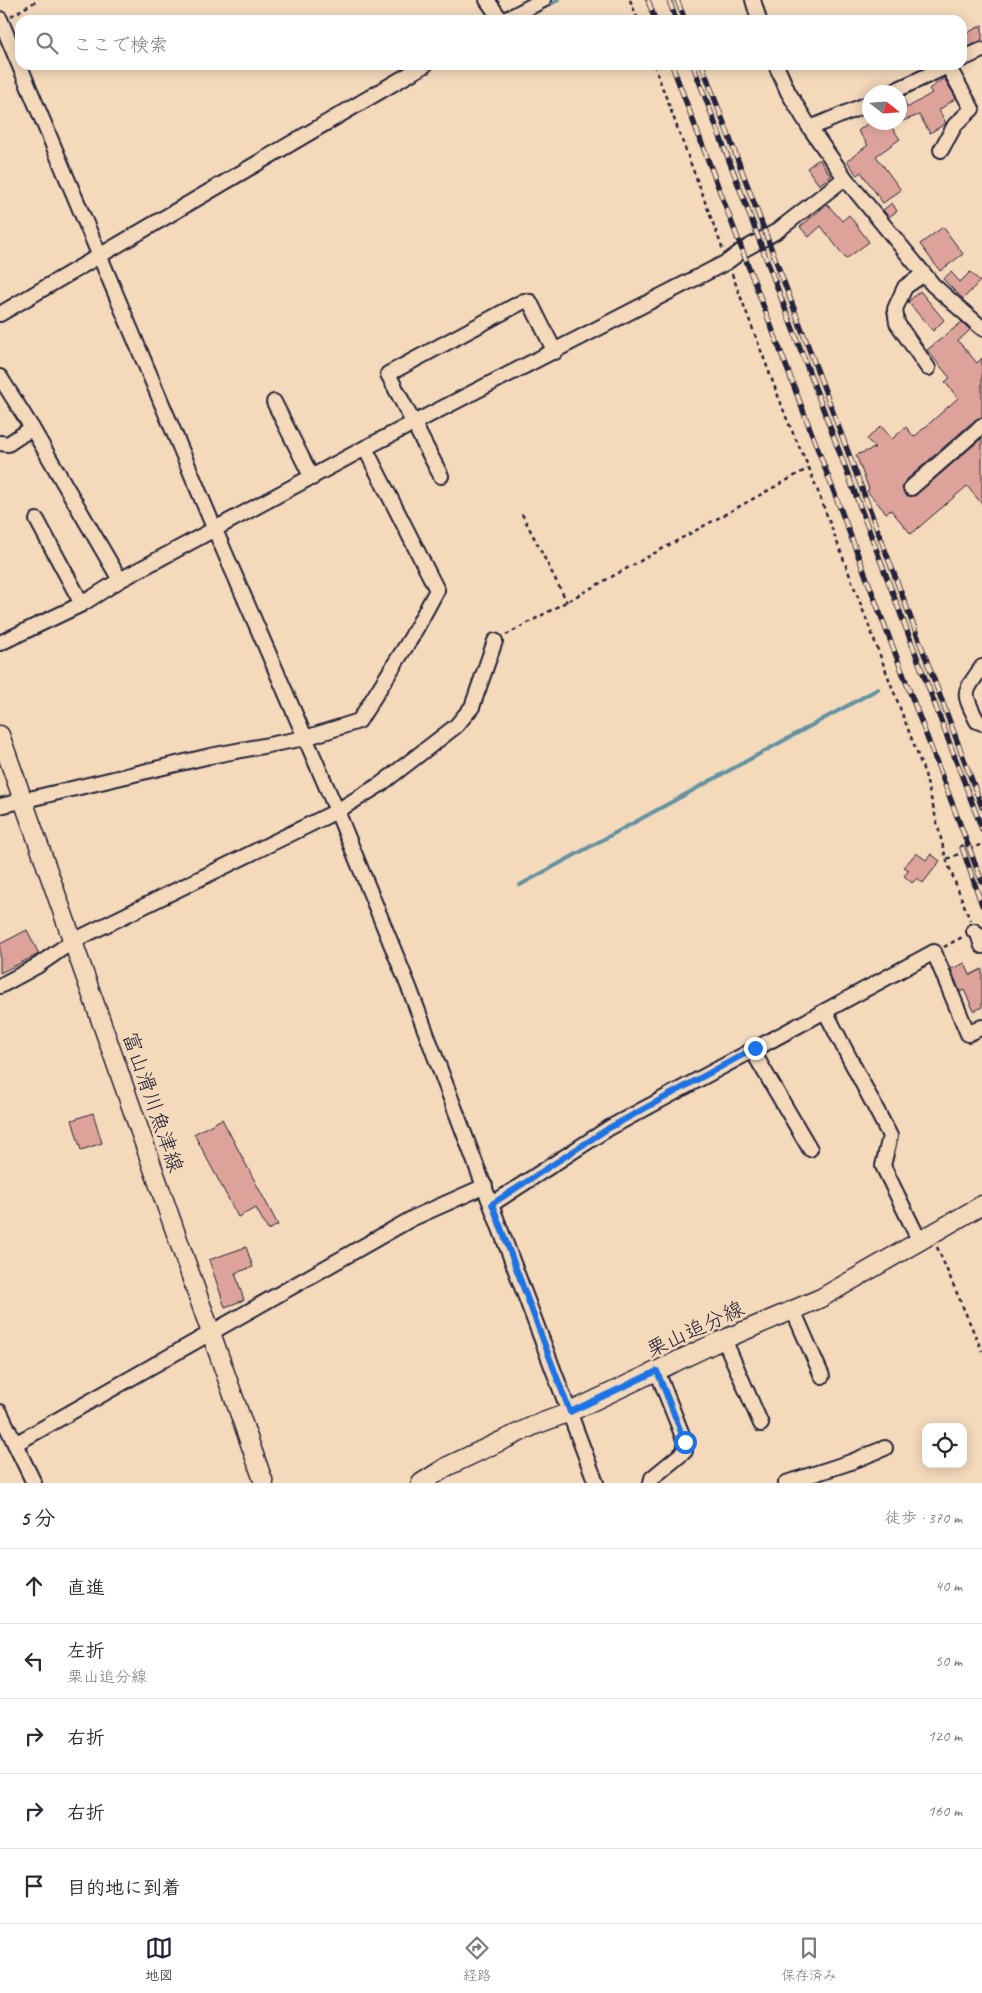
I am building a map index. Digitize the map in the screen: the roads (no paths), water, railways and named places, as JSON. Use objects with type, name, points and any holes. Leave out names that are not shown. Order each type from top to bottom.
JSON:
[{"type":"main road","name":"富山滑川魚津線","points":[[0,735],[264,1483]]},
{"type":"main road","name":"栗山追分線","points":[[421,1483],[448,1466],[535,1425],[570,1412],[724,1339],[821,1298],[982,1205]]},
{"type":"street","points":[[487,0],[497,15]]},
{"type":"street","points":[[514,15],[543,0]]},
{"type":"street","points":[[753,0],[757,15]]},
{"type":"street","points":[[0,21],[15,56]]},
{"type":"street","points":[[967,58],[982,50]]},
{"type":"street","points":[[21,70],[215,530],[337,811],[410,990],[596,1483]]},
{"type":"street","points":[[0,314],[417,70]]},
{"type":"street","points":[[778,70],[788,92],[810,128],[845,178],[934,285],[982,328]]},
{"type":"street","points":[[907,85],[940,70]]},
{"type":"street","points":[[941,150],[955,125],[972,109],[951,70]]},
{"type":"street","points":[[810,128],[862,105]]},
{"type":"street","points":[[0,643],[82,604],[120,580],[365,448],[727,262],[777,231],[845,178]]},
{"type":"street","points":[[924,274],[905,287],[895,309],[896,323],[928,368]]},
{"type":"street","points":[[442,476],[388,374],[524,301],[530,302],[555,352]]},
{"type":"street","points":[[0,377],[32,428],[120,580]]},
{"type":"street","points":[[274,402],[312,478]]},
{"type":"street","points":[[912,488],[982,426]]},
{"type":"street","points":[[0,443],[8,444],[32,428]]},
{"type":"street","points":[[0,806],[210,756],[306,738],[359,721],[411,638],[437,590],[365,448]]},
{"type":"street","points":[[37,520],[82,604]]},
{"type":"street","points":[[0,986],[37,966],[72,941],[337,811],[382,784],[456,726],[472,707],[495,641]]},
{"type":"street","points":[[982,667],[966,690],[967,700],[977,721],[982,723]]},
{"type":"street","points":[[974,931],[978,934],[982,946]]},
{"type":"street","points":[[492,1204],[609,1128],[934,952],[968,1034],[982,1027]]},
{"type":"street","points":[[825,1011],[890,1136],[883,1166],[926,1238]]},
{"type":"street","points":[[752,1050],[810,1149]]},
{"type":"street","points":[[15,1444],[413,1218],[485,1186]]},
{"type":"street","points":[[793,1310],[822,1376]]},
{"type":"street","points":[[724,1339],[762,1424]]},
{"type":"street","points":[[651,1483],[652,1478],[685,1451],[685,1442],[657,1371]]},
{"type":"street","points":[[0,1412],[34,1483]]},
{"type":"street","points":[[786,1483],[848,1463],[885,1448]]},
{"type":"waterway","points":[[530,15],[558,0]]},
{"type":"waterway","points":[[520,885],[878,689]]},
{"type":"railway","points":[[648,0],[653,15]]},
{"type":"railway","points":[[669,0],[674,15]]},
{"type":"railway","points":[[677,0],[683,15]]},
{"type":"railway","points":[[674,70],[982,882]]},
{"type":"railway","points":[[695,70],[982,829]]},
{"type":"railway","points":[[704,70],[982,807]]},
{"type":"railway","points":[[962,847],[982,905]]}]
